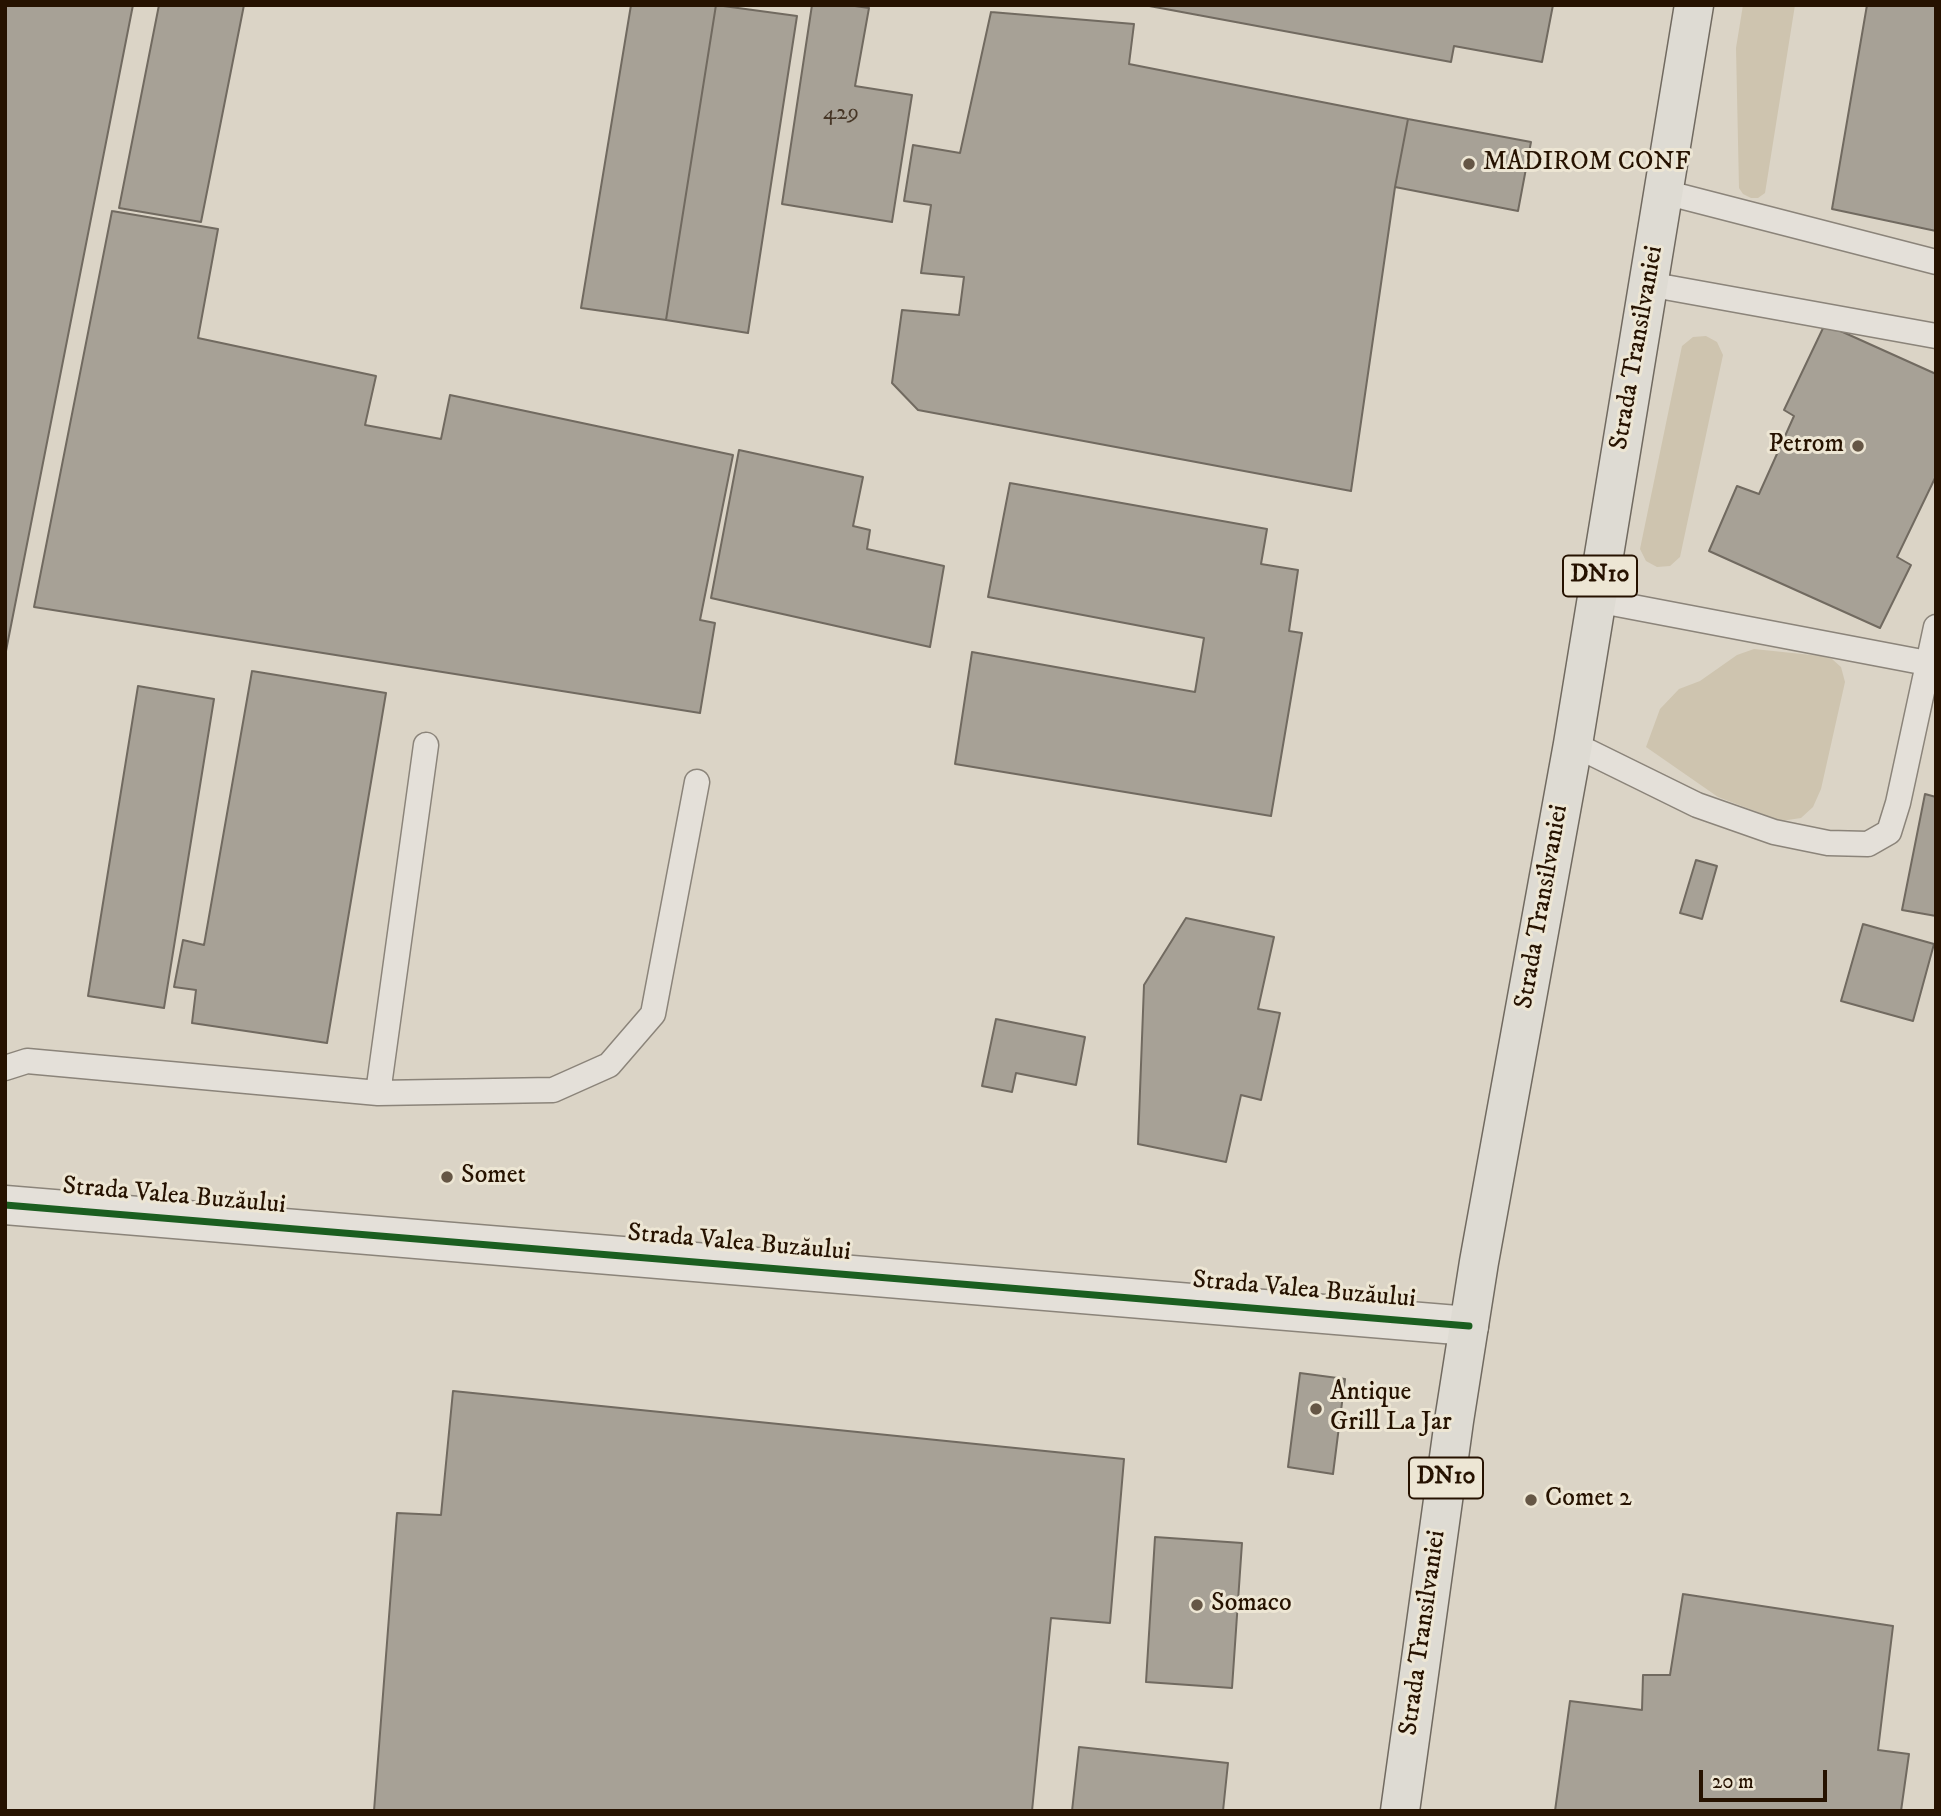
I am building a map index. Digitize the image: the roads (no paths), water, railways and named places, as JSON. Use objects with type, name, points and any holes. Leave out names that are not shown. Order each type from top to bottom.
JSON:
[{"type":"main road","name":"Strada Transilvaniei","points":[[1400,1811],[1469,1326],[1573,744],[1694,5]]},
{"type":"street","name":"Strada Valea Buzăului","points":[[5,1205],[1469,1326]]},
{"type":"lane","points":[[1664,192],[1936,262]]},
{"type":"lane","points":[[1648,284],[1936,336]]},
{"type":"lane","points":[[1596,600],[1927,663]]},
{"type":"lane","points":[[1573,744],[1697,805],[1774,832],[1828,843],[1868,844],[1889,832],[1898,803],[1936,626]]},
{"type":"lane","points":[[378,1093],[426,745]]},
{"type":"lane","points":[[5,1068],[27,1061],[378,1093],[553,1090],[609,1065],[653,1014],[697,782]]},
{"type":"place","name":"MADIROM CONF","points":[[1469,164]]},
{"type":"place","name":"Petrom","points":[[1858,446]]},
{"type":"place","name":"Somet","points":[[447,1177]]},
{"type":"place","name":"Antique Grill La Jar","points":[[1316,1409]]},
{"type":"place","name":"Comet 2","points":[[1531,1500]]},
{"type":"place","name":"Somaco","points":[[1197,1605]]}]
